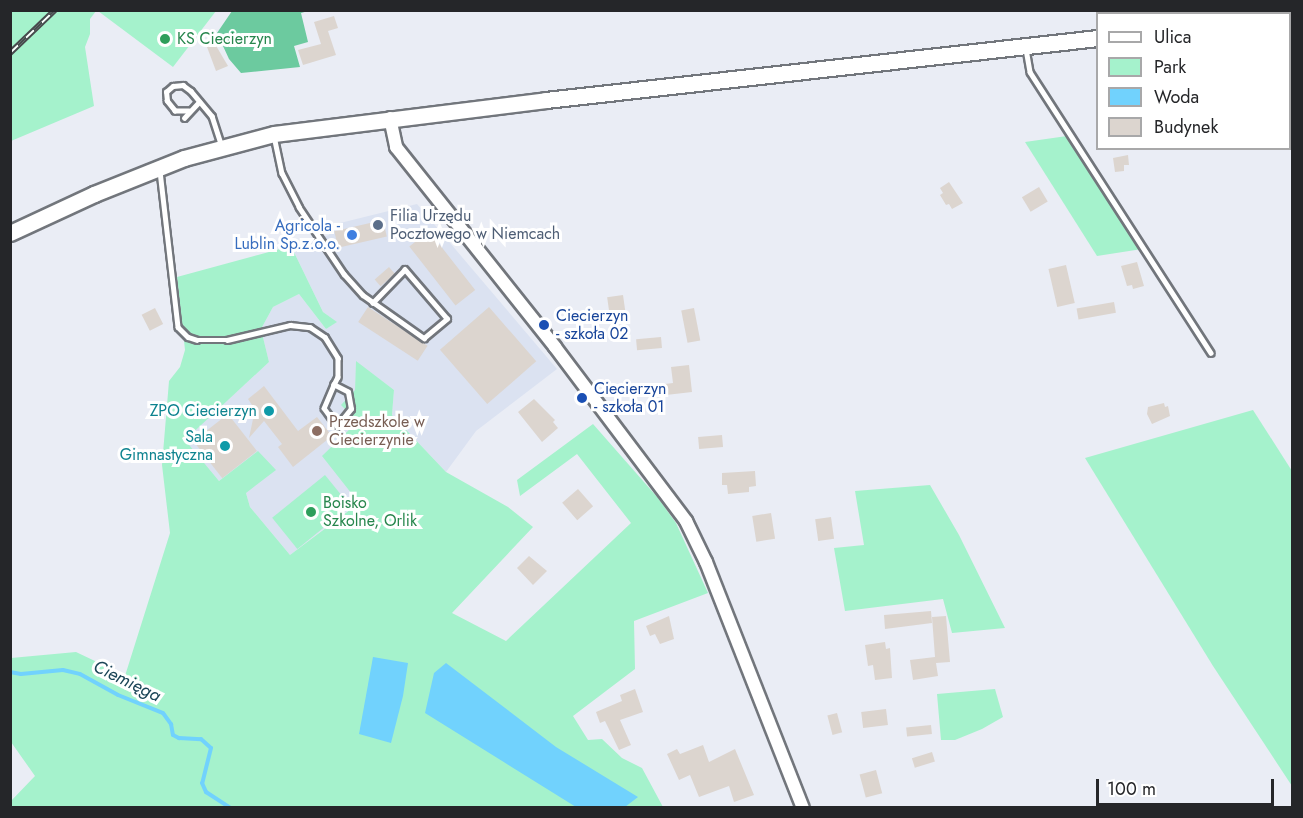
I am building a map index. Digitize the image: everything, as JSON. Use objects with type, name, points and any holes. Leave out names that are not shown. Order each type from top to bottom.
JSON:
[{"type":"highway","points":[[10,233],[159,168],[222,146],[274,134],[390,118],[1096,38]]},
{"type":"street","points":[[390,118],[393,142],[400,153],[555,347],[686,521],[710,572],[803,807]]},
{"type":"lane","points":[[1026,46],[1030,72],[1211,353]]},
{"type":"lane","points":[[189,111],[176,111],[167,101],[166,92],[173,86],[183,85],[212,116],[222,146]]},
{"type":"lane","points":[[184,118],[199,102]]},
{"type":"lane","points":[[274,134],[282,173],[309,227],[344,274],[363,295],[374,303],[424,338],[447,319],[405,270],[374,303]]},
{"type":"lane","points":[[159,168],[178,327],[188,337],[197,340],[227,340],[290,325],[310,327],[325,337],[338,358],[338,377],[334,385],[324,408],[337,426],[351,409],[348,392],[334,385]]},
{"type":"shaded area","points":[[417,204],[557,369],[476,431],[446,472],[392,415],[394,390],[356,362],[355,424],[359,502],[290,555],[250,507],[246,493],[258,452],[219,481],[184,440],[269,362],[261,329],[273,307],[299,294],[326,329],[336,322],[323,312],[291,246],[329,235],[332,225]]},
{"type":"green space","points":[[11,10],[96,11],[90,19],[90,34],[85,47],[94,106],[11,141]]},
{"type":"green space","name":"KS Ciecierzyn","points":[[98,11],[216,11],[173,67]]},
{"type":"green space","points":[[232,11],[308,11],[301,13],[308,42],[294,46],[300,67],[241,73],[229,59],[217,33]]},
{"type":"green space","points":[[1067,136],[1142,249],[1097,256],[1025,142]]},
{"type":"green space","points":[[291,246],[323,312],[337,322],[326,329],[299,294],[273,307],[261,329],[269,362],[185,440],[219,481],[258,451],[276,470],[246,493],[250,507],[290,555],[359,503],[322,456],[355,424],[355,419],[341,405],[355,390],[356,361],[394,390],[392,415],[446,472],[508,507],[533,527],[452,613],[506,641],[631,523],[577,454],[520,496],[517,480],[593,424],[658,498],[676,523],[708,593],[634,621],[635,669],[573,716],[588,740],[602,739],[622,758],[642,768],[663,807],[11,808],[10,802],[35,776],[11,742],[11,658],[76,652],[118,672],[124,679],[170,533],[162,465],[169,381],[180,367],[185,350],[177,277]]},
{"type":"green space","points":[[1253,410],[1292,471],[1292,786],[1213,666],[1085,458]]},
{"type":"green space","name":"Boisko Szkolne, Orlik","points":[[325,475],[350,506],[297,549],[272,518]]},
{"type":"green space","points":[[930,485],[959,535],[1005,628],[952,633],[943,599],[845,611],[834,548],[864,545],[855,491]]},
{"type":"green space","points":[[995,689],[1003,717],[955,740],[941,740],[937,694]]},
{"type":"water","points":[[373,657],[408,663],[403,696],[391,743],[359,734]]},
{"type":"water","points":[[446,663],[556,747],[638,797],[625,807],[576,807],[425,713],[434,673]]},
{"type":"building","points":[[334,16],[338,28],[328,31],[336,55],[303,65],[298,50],[321,44],[314,22]]},
{"type":"building","points":[[215,44],[228,66],[216,71],[207,47]]},
{"type":"building","points":[[1128,155],[1129,165],[1124,165],[1124,171],[1115,172],[1113,158]]},
{"type":"building","points":[[949,182],[963,203],[952,209],[949,204],[946,205],[940,195],[943,193],[940,188]]},
{"type":"building","points":[[1039,187],[1048,202],[1031,212],[1022,197]]},
{"type":"building","name":"Agricola - Lublin Sp.z.o.o.","points":[[383,220],[387,237],[338,248],[334,231]]},
{"type":"building","points":[[429,231],[475,290],[455,305],[409,246]]},
{"type":"building","points":[[1137,262],[1144,286],[1133,289],[1132,285],[1127,286],[1121,266]]},
{"type":"building","points":[[1066,265],[1075,303],[1057,307],[1048,269]]},
{"type":"building","points":[[389,267],[395,274],[381,286],[375,279]]},
{"type":"building","points":[[623,295],[626,316],[610,318],[607,297]]},
{"type":"building","points":[[1114,302],[1116,313],[1078,319],[1077,309]]},
{"type":"building","points":[[368,307],[428,346],[418,361],[358,322]]},
{"type":"building","points":[[489,307],[536,361],[487,404],[440,350]]},
{"type":"building","points":[[155,308],[163,324],[150,331],[142,315]]},
{"type":"building","points":[[694,308],[700,340],[688,343],[681,310]]},
{"type":"building","points":[[661,337],[662,348],[637,350],[636,339]]},
{"type":"building","points":[[689,365],[692,392],[666,395],[665,384],[673,383],[671,367]]},
{"type":"building","points":[[264,386],[298,431],[317,417],[332,436],[293,467],[278,447],[282,444],[264,421],[249,438],[253,419],[258,414],[248,399]]},
{"type":"building","points":[[534,399],[555,420],[553,422],[558,428],[542,442],[518,412]]},
{"type":"building","points":[[1164,403],[1165,407],[1168,406],[1170,416],[1152,424],[1147,414],[1148,407]]},
{"type":"building","name":"Sala Gimnastyczna","points":[[228,414],[257,451],[222,478],[193,441]]},
{"type":"building","points":[[722,435],[723,447],[699,449],[698,437]]},
{"type":"building","points":[[755,471],[756,486],[749,487],[749,492],[728,494],[727,485],[722,485],[722,473]]},
{"type":"building","points":[[578,489],[593,506],[577,520],[562,503]]},
{"type":"building","points":[[771,513],[775,539],[756,542],[752,516]]},
{"type":"building","points":[[831,517],[834,539],[818,541],[815,519]]},
{"type":"building","points":[[529,556],[547,571],[533,585],[517,568]]},
{"type":"building","points":[[931,611],[932,623],[885,629],[884,615]]},
{"type":"building","points":[[669,616],[674,639],[660,644],[655,634],[650,636],[646,626]]},
{"type":"building","points":[[946,616],[950,662],[936,663],[938,676],[913,680],[910,660],[935,657],[932,617]]},
{"type":"building","points":[[885,642],[886,649],[890,648],[892,678],[875,680],[873,665],[868,666],[865,645]]},
{"type":"building","points":[[635,689],[643,712],[620,720],[631,745],[619,750],[605,721],[600,723],[596,712],[622,701],[620,695]]},
{"type":"building","points":[[886,709],[888,725],[863,728],[861,712]]},
{"type":"building","points":[[837,713],[842,732],[833,735],[827,716]]},
{"type":"building","points":[[931,725],[932,734],[907,737],[906,728]]},
{"type":"building","points":[[703,745],[709,762],[735,749],[754,795],[734,802],[729,786],[699,797],[690,775],[679,780],[667,754],[677,749],[680,754]]},
{"type":"building","points":[[932,752],[935,762],[915,768],[912,758]]},
{"type":"building","points":[[876,770],[882,793],[866,798],[860,774]]},
{"type":"waterway","name":"Ciemięga","points":[[10,672],[21,674],[63,670],[80,674],[118,695],[163,713],[171,724],[173,735],[179,738],[201,739],[211,748],[202,783],[206,792],[231,808]]},
{"type":"railway","points":[[10,53],[55,10]]},
{"type":"place","name":"KS Ciecierzyn","points":[[165,39]]},
{"type":"place","name":"Filia Urzędu Pocztowego w Niemcach","points":[[378,225]]},
{"type":"place","name":"Agricola - Lublin Sp.z.o.o.","points":[[352,235]]},
{"type":"place","name":"Ciecierzyn - szkoła 02","points":[[544,325]]},
{"type":"place","name":"Ciecierzyn - szkoła 01","points":[[582,398]]},
{"type":"place","name":"ZPO Ciecierzyn","points":[[269,411]]},
{"type":"place","name":"Przedszkole w Ciecierzynie","points":[[317,431]]},
{"type":"place","name":"Sala Gimnastyczna","points":[[225,446]]},
{"type":"place","name":"Boisko Szkolne, Orlik","points":[[311,512]]}]
